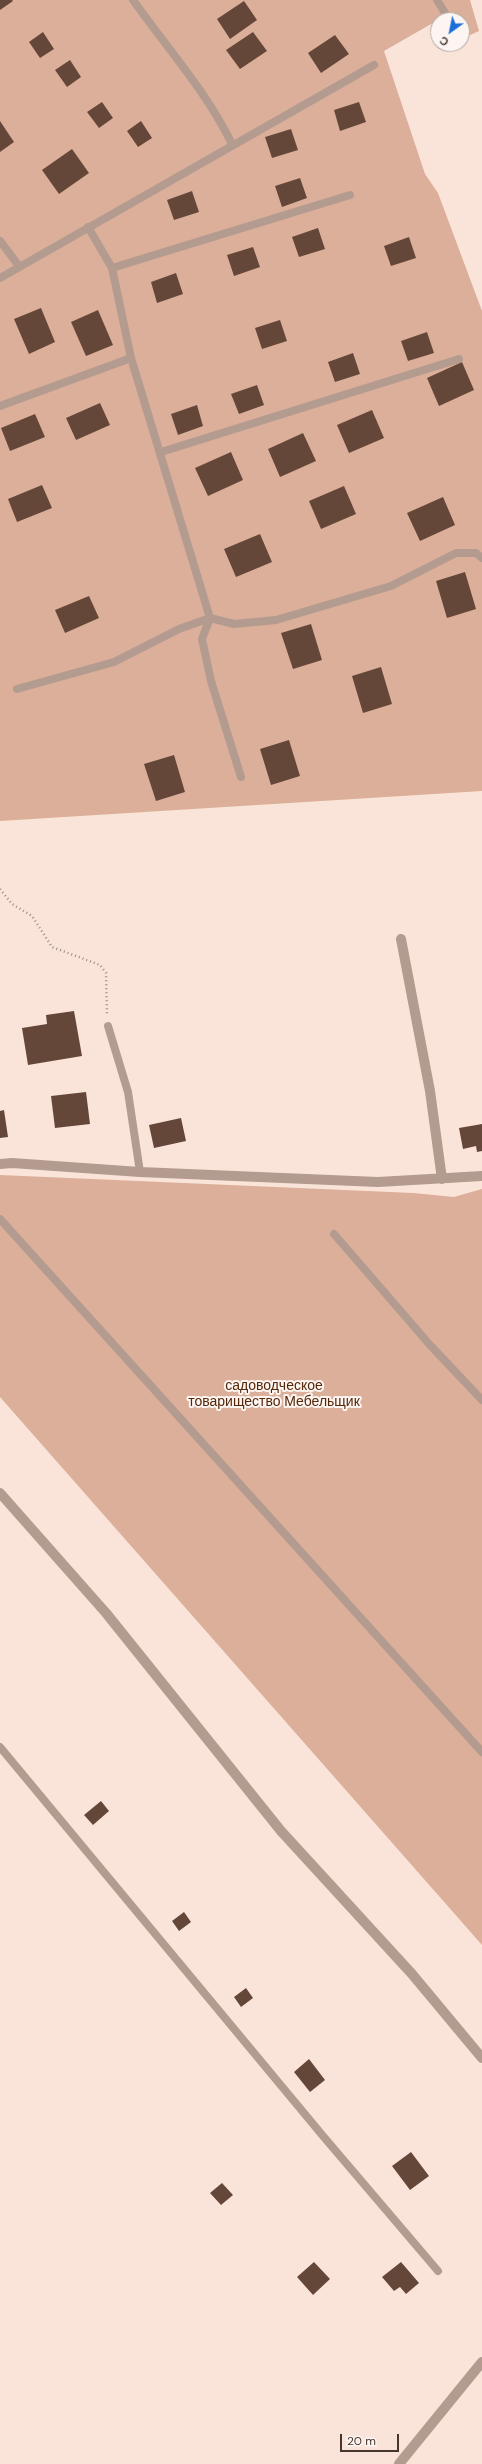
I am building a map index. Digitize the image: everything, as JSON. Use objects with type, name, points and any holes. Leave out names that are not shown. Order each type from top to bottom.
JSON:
[{"type":"street","points":[[401,939],[430,1091],[442,1179]]},
{"type":"street","points":[[0,1164],[12,1163],[140,1172],[378,1182],[482,1176]]},
{"type":"street","points":[[0,1494],[106,1613],[280,1831],[407,1968],[482,2058]]},
{"type":"street","points":[[399,2464],[482,2362]]},
{"type":"lane","points":[[133,0],[197,84],[218,116],[232,144]]},
{"type":"lane","points":[[437,0],[444,12]]},
{"type":"lane","points":[[0,278],[232,144],[374,65]]},
{"type":"lane","points":[[112,268],[350,195]]},
{"type":"lane","points":[[88,227],[112,268],[131,358],[161,452],[185,542],[210,618],[202,639],[211,681],[241,777]]},
{"type":"lane","points":[[0,241],[19,266]]},
{"type":"lane","points":[[0,406],[131,358]]},
{"type":"lane","points":[[161,452],[459,359]]},
{"type":"lane","points":[[17,689],[114,662],[179,629],[210,618],[234,624],[276,620],[391,586],[456,553],[476,553],[482,558]]},
{"type":"lane","points":[[108,1026],[128,1092],[140,1172]]},
{"type":"lane","points":[[0,1219],[482,1752]]},
{"type":"lane","points":[[334,1234],[430,1345],[482,1400]]},
{"type":"lane","points":[[0,1747],[438,2272]]},
{"type":"path","points":[[0,889],[12,904],[32,916],[52,947],[100,965],[106,973],[108,1026]]},
{"type":"green space","points":[[0,0],[470,0],[479,31],[470,35],[470,12],[430,12],[430,25],[384,51],[425,174],[438,193],[482,311],[482,791],[0,821]]},
{"type":"green space","name":"садоводческое товарищество Мебельщик","points":[[0,1175],[413,1193],[454,1197],[482,1189],[482,1945],[0,1397]]},
{"type":"building","points":[[0,0],[12,0],[13,1],[0,10]]},
{"type":"building","points":[[244,1],[257,20],[230,39],[217,19]]},
{"type":"building","points":[[43,32],[54,49],[40,58],[29,42]]},
{"type":"building","points":[[253,32],[267,51],[240,69],[226,50]]},
{"type":"building","points":[[335,35],[349,54],[321,73],[308,53]]},
{"type":"building","points":[[70,60],[81,77],[67,87],[55,70]]},
{"type":"building","points":[[102,102],[113,118],[99,128],[87,112]]},
{"type":"building","points":[[359,102],[366,122],[340,131],[334,110]]},
{"type":"building","points":[[0,121],[14,142],[0,152]]},
{"type":"building","points":[[141,121],[152,138],[138,147],[127,131]]},
{"type":"building","points":[[291,129],[298,150],[272,158],[265,137]]},
{"type":"building","points":[[72,149],[89,173],[59,194],[42,170]]},
{"type":"building","points":[[300,178],[307,198],[282,207],[275,186]]},
{"type":"building","points":[[192,191],[199,212],[174,220],[167,200]]},
{"type":"building","points":[[318,228],[325,249],[299,257],[292,237]]},
{"type":"building","points":[[409,237],[416,258],[391,266],[384,246]]},
{"type":"building","points":[[253,247],[260,267],[234,276],[227,255]]},
{"type":"building","points":[[176,273],[183,294],[157,303],[151,282]]},
{"type":"building","points":[[41,308],[55,342],[29,354],[14,319]]},
{"type":"building","points":[[98,310],[113,345],[86,356],[71,322]]},
{"type":"building","points":[[280,320],[287,341],[262,349],[255,328]]},
{"type":"building","points":[[427,332],[434,353],[408,361],[401,341]]},
{"type":"building","points":[[353,353],[360,374],[335,382],[328,362]]},
{"type":"building","points":[[462,362],[474,390],[439,406],[427,378]]},
{"type":"building","points":[[257,385],[264,405],[239,414],[231,394]]},
{"type":"building","points":[[100,403],[110,425],[76,440],[66,418]]},
{"type":"building","points":[[197,405],[203,426],[178,435],[171,414]]},
{"type":"building","points":[[372,410],[384,438],[349,453],[337,425]]},
{"type":"building","points":[[35,414],[45,437],[10,451],[1,428]]},
{"type":"building","points":[[303,433],[316,461],[280,477],[268,449]]},
{"type":"building","points":[[231,452],[243,480],[208,496],[195,468]]},
{"type":"building","points":[[42,485],[52,508],[17,522],[8,499]]},
{"type":"building","points":[[344,486],[356,514],[321,529],[309,501]]},
{"type":"building","points":[[443,497],[455,525],[420,541],[407,513]]},
{"type":"building","points":[[260,534],[272,562],[236,577],[224,549]]},
{"type":"building","points":[[465,572],[476,609],[447,618],[436,581]]},
{"type":"building","points":[[89,596],[99,618],[65,633],[55,610]]},
{"type":"building","points":[[311,624],[322,660],[293,669],[281,633]]},
{"type":"building","points":[[381,667],[392,704],[363,713],[352,676]]},
{"type":"building","points":[[289,740],[300,776],[271,785],[260,749]]},
{"type":"building","points":[[174,755],[185,792],[156,801],[144,764]]},
{"type":"building","points":[[74,1011],[82,1056],[28,1065],[22,1028],[47,1024],[46,1015]]},
{"type":"building","points":[[86,1092],[90,1124],[55,1128],[51,1096]]},
{"type":"building","points":[[4,1110],[8,1137],[0,1138],[0,1111]]},
{"type":"building","points":[[181,1118],[186,1141],[154,1148],[149,1125]]},
{"type":"building","points":[[482,1124],[482,1151],[477,1152],[476,1146],[463,1149],[459,1128]]},
{"type":"building","points":[[101,1801],[109,1811],[93,1825],[84,1815]]},
{"type":"building","points":[[184,1912],[191,1922],[179,1931],[172,1921]]},
{"type":"building","points":[[246,1988],[253,1998],[241,2007],[234,1997]]},
{"type":"building","points":[[309,2059],[325,2080],[310,2092],[294,2072]]},
{"type":"building","points":[[411,2152],[429,2176],[410,2190],[392,2166]]},
{"type":"building","points":[[222,2183],[233,2195],[221,2205],[210,2193]]},
{"type":"building","points":[[314,2262],[330,2279],[313,2295],[297,2277]]},
{"type":"building","points":[[401,2262],[419,2283],[406,2294],[400,2287],[394,2291],[382,2277]]}]
